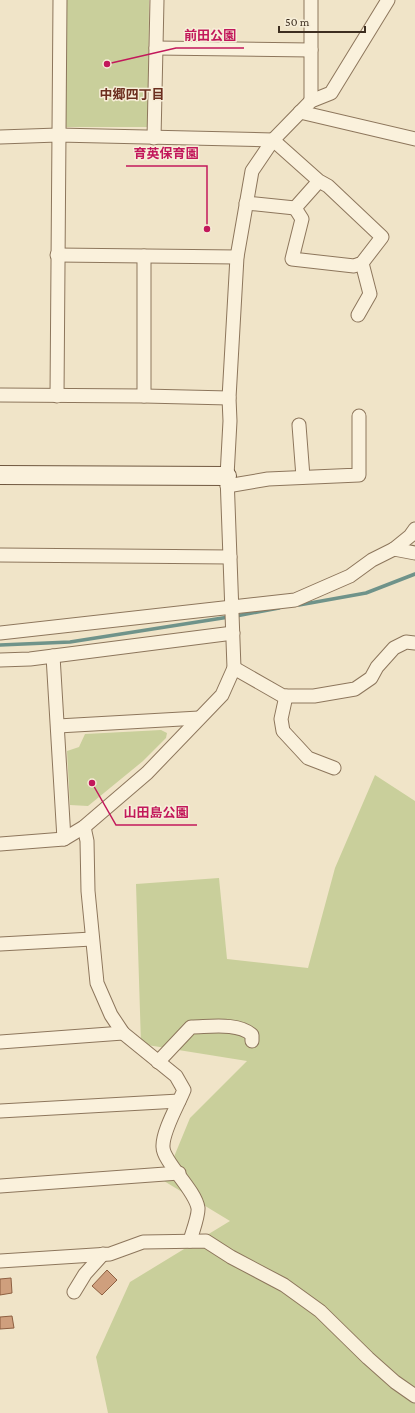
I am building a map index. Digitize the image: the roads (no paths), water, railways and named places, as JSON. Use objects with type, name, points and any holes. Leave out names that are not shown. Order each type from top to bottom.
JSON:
[{"type":"street","points":[[57,396],[60,0]]},
{"type":"street","points":[[154,138],[157,0]]},
{"type":"street","points":[[310,0],[311,100]]},
{"type":"street","points":[[0,844],[64,839],[84,828],[147,773],[222,695],[234,668],[233,609],[227,481],[230,420],[229,398],[237,256],[252,171],[273,140],[311,100],[331,93],[388,0]]},
{"type":"street","points":[[156,48],[311,50]]},
{"type":"street","points":[[300,112],[415,139]]},
{"type":"street","points":[[0,137],[58,136],[273,140],[319,181],[328,186],[382,236],[362,263],[354,266],[292,259],[302,219],[295,208]]},
{"type":"street","points":[[295,208],[319,181]]},
{"type":"street","points":[[246,203],[295,208]]},
{"type":"street","points":[[57,255],[237,256]]},
{"type":"street","points":[[144,256],[144,396]]},
{"type":"street","points":[[358,315],[370,294],[362,263]]},
{"type":"street","points":[[0,396],[144,396],[229,398]]},
{"type":"street","points":[[0,475],[227,481],[359,475],[359,416]]},
{"type":"street","points":[[299,425],[303,477]]},
{"type":"street","points":[[0,634],[233,609],[295,600],[350,576],[372,560],[394,549],[410,536],[415,529]]},
{"type":"street","points":[[394,549],[415,553]]},
{"type":"street","points":[[0,555],[230,557]]},
{"type":"street","points":[[0,660],[30,659],[53,656],[233,628]]},
{"type":"street","points":[[234,668],[283,696],[314,696],[355,689],[371,678],[377,667],[394,648],[406,642],[415,643]]},
{"type":"street","points":[[53,656],[64,839]]},
{"type":"street","points":[[286,696],[281,719],[283,731],[308,758],[334,768]]},
{"type":"street","points":[[58,726],[199,718]]},
{"type":"street","points":[[84,828],[87,841],[88,891],[97,983],[111,1016],[123,1033],[176,1076],[184,1090],[165,1136],[162,1148],[167,1158],[179,1173],[198,1208],[190,1241]]},
{"type":"street","points":[[0,944],[92,939]]},
{"type":"street","points":[[158,1062],[191,1027],[238,1027],[247,1030],[252,1035],[252,1041]]},
{"type":"street","points":[[0,1042],[123,1033]]},
{"type":"street","points":[[0,1111],[179,1101]]},
{"type":"street","points":[[0,1186],[179,1173]]},
{"type":"street","points":[[0,1261],[110,1254],[143,1242],[206,1242],[231,1258],[284,1285],[320,1311],[368,1358],[395,1382],[415,1396]]},
{"type":"street","points":[[74,1292],[85,1274],[103,1254]]},
{"type":"waterway","points":[[299,605],[366,593],[415,574]]},
{"type":"waterway","points":[[236,616],[279,608]]},
{"type":"waterway","points":[[0,645],[70,642],[229,617]]},
{"type":"place","name":"前田公園","points":[[107,64]]},
{"type":"place","name":"育英保育園","points":[[207,229]]},
{"type":"place","name":"山田島公園","points":[[92,783]]},
{"type":"district","name":"中郷四丁目","points":[[132,94]]}]
